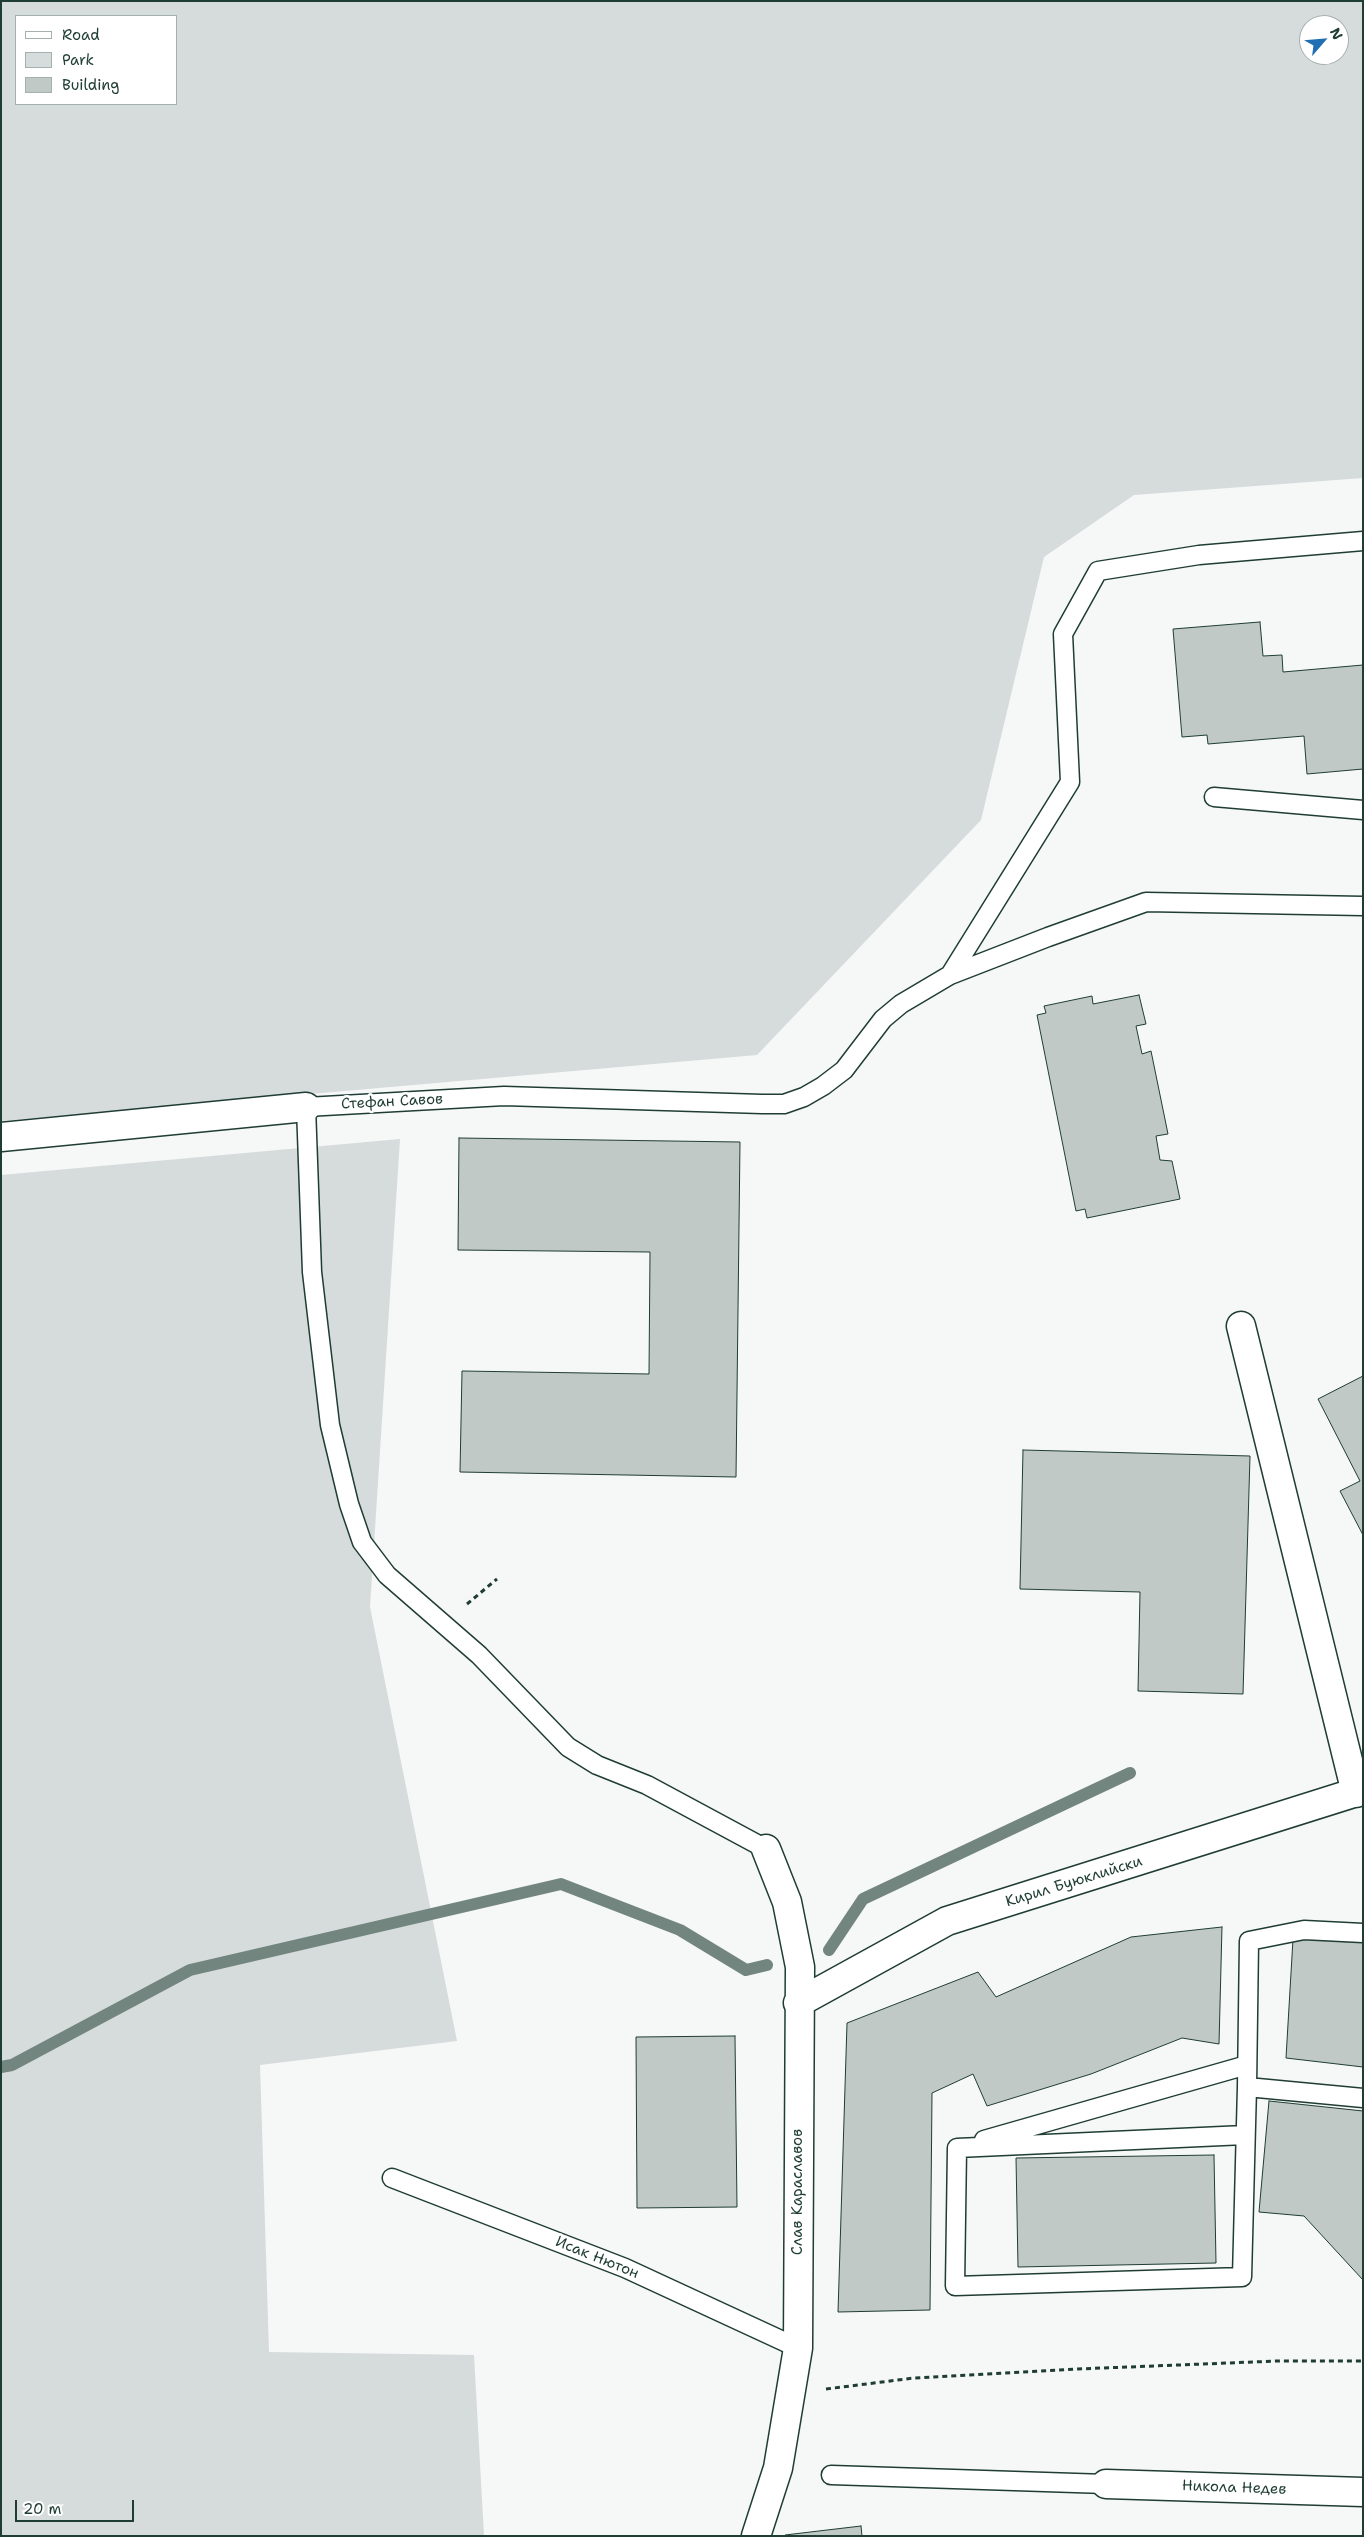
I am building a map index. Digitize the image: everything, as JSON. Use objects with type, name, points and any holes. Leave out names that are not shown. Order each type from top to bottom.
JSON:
[{"type":"street","name":"Стефан Савов","points":[[1,1136],[306,1107]]},
{"type":"street","points":[[1241,1326],[1359,1791]]},
{"type":"street","name":"Кирил Буюклийски","points":[[798,2003],[947,1921],[1359,1791]]},
{"type":"street","name":"Слав Караславов","points":[[756,2536],[778,2468],[798,2348],[798,2003],[800,1967],[789,1911],[766,1849]]},
{"type":"street","name":"Никола Недев","points":[[1106,2484],[1363,2492]]},
{"type":"lane","points":[[950,975],[1070,782],[1063,634],[1098,571],[1199,555],[1363,541]]},
{"type":"lane","points":[[1214,797],[1363,810]]},
{"type":"lane","points":[[950,975],[1146,902],[1363,906]]},
{"type":"lane","name":"Стефан Савов","points":[[306,1107],[504,1096],[784,1104],[823,1086],[844,1070],[883,1019],[901,1004],[950,975]]},
{"type":"lane","points":[[306,1107],[312,1272],[330,1425],[349,1504],[362,1542],[387,1575],[479,1655],[568,1747],[597,1765],[647,1785],[766,1849]]},
{"type":"lane","points":[[957,2148],[955,2286],[1242,2277],[1249,1941],[1304,1930],[1363,1933]]},
{"type":"lane","points":[[957,2148],[1247,2065]]},
{"type":"lane","points":[[1247,2087],[1363,2098]]},
{"type":"lane","points":[[957,2148],[1245,2136]]},
{"type":"lane","name":"Исак Нютон","points":[[392,2178],[625,2268],[798,2348]]},
{"type":"lane","points":[[831,2475],[1106,2484]]},
{"type":"path","points":[[444,1623],[497,1579]]},
{"type":"path","points":[[791,2394],[933,2377],[1278,2361],[1363,2361]]},
{"type":"green space","points":[[1,1],[1363,1],[1363,478],[1134,495],[1044,557],[981,820],[757,1055],[1,1121]]},
{"type":"green space","points":[[400,1139],[370,1607],[457,2041],[260,2065],[269,2352],[474,2355],[484,2536],[1,2536],[1,1175]]},
{"type":"building","points":[[1260,622],[1263,656],[1282,655],[1283,672],[1363,665],[1363,769],[1307,774],[1304,736],[1208,744],[1207,735],[1182,737],[1173,629]]},
{"type":"building","points":[[1139,995],[1146,1024],[1136,1026],[1142,1054],[1151,1051],[1168,1134],[1156,1136],[1160,1160],[1172,1161],[1180,1199],[1087,1218],[1085,1209],[1076,1211],[1037,1015],[1046,1013],[1044,1006],[1092,996],[1093,1004]]},
{"type":"building","points":[[459,1138],[740,1142],[736,1477],[460,1472],[462,1371],[649,1374],[650,1252],[458,1250]]},
{"type":"building","points":[[1363,1376],[1363,1535],[1340,1491],[1360,1481],[1318,1399]]},
{"type":"building","points":[[1023,1450],[1250,1456],[1243,1694],[1138,1691],[1140,1592],[1020,1589]]},
{"type":"building","points":[[1222,1927],[1219,2044],[1182,2038],[1091,2074],[987,2106],[973,2074],[932,2093],[930,2310],[838,2312],[847,2023],[978,1972],[996,1997],[1131,1937]]},
{"type":"building","points":[[1293,1939],[1363,1940],[1363,2067],[1286,2058]]},
{"type":"building","points":[[735,2036],[737,2207],[637,2208],[636,2037]]},
{"type":"building","points":[[1269,2101],[1363,2111],[1363,2280],[1304,2216],[1259,2212]]},
{"type":"building","points":[[1214,2155],[1216,2263],[1018,2267],[1016,2158]]},
{"type":"building","points":[[861,2526],[862,2536],[785,2536],[785,2535]]},
{"type":"waterway","points":[[829,1950],[863,1899],[1130,1773]]},
{"type":"waterway","points":[[1,2067],[12,2065],[190,1970],[561,1884],[680,1930],[746,1970],[767,1965]]}]
